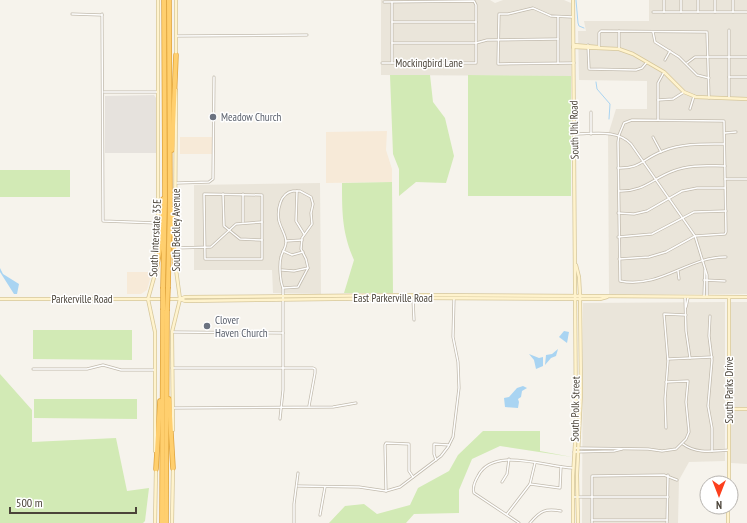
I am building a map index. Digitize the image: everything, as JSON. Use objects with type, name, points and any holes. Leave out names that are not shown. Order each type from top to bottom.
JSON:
[{"type":"highway","points":[[163,0],[166,287]]},
{"type":"highway","points":[[156,469],[162,377],[170,182],[169,0]]},
{"type":"highway","points":[[169,166],[172,159],[173,83],[176,56]]},
{"type":"highway","points":[[155,274],[160,248],[165,178]]},
{"type":"highway","points":[[170,182],[172,189],[175,262]]},
{"type":"highway","points":[[165,310],[173,468]]},
{"type":"highway","points":[[166,523],[167,349]]},
{"type":"highway","points":[[162,377],[162,523]]},
{"type":"main road","name":"South Interstate 35E","points":[[155,523],[155,332],[148,298],[155,274],[158,223],[158,0]]},
{"type":"main road","name":"South Beckley Avenue","points":[[172,523],[172,332],[180,299],[175,262],[176,0]]},
{"type":"main road","name":"South Uhl Road","points":[[573,0],[575,295]]},
{"type":"main road","points":[[574,46],[619,49],[633,54],[664,72],[684,92],[694,96],[747,99]]},
{"type":"main road","name":"South Uhl Road","points":[[575,261],[579,277],[580,297]]},
{"type":"main road","name":"East Parkerville Road","points":[[165,299],[282,295],[370,297]]},
{"type":"main road","name":"East Parkerville Road","points":[[180,299],[185,301],[241,301],[413,296],[511,297],[575,295],[580,297],[747,297]]},
{"type":"main road","name":"South Polk Street","points":[[573,523],[574,452],[576,436],[575,295]]},
{"type":"main road","points":[[241,296],[241,301]]},
{"type":"main road","points":[[262,300],[263,298],[274,296]]},
{"type":"main road","name":"East Parkerville Road","points":[[511,297],[575,299],[580,297]]},
{"type":"main road","name":"South Polk Street","points":[[578,523],[577,497],[581,421],[580,297]]},
{"type":"main road","name":"South Parks Drive","points":[[729,297],[729,475]]},
{"type":"main road","name":"Parkerville Road","points":[[0,299],[165,299]]},
{"type":"main road","points":[[730,409],[747,410]]},
{"type":"street","points":[[664,0],[664,12]]},
{"type":"street","points":[[681,0],[681,12]]},
{"type":"street","points":[[698,0],[698,12]]},
{"type":"street","points":[[715,0],[715,12]]},
{"type":"street","points":[[733,0],[733,12]]},
{"type":"street","points":[[384,2],[474,1],[476,5],[476,43]]},
{"type":"street","points":[[392,2],[392,63]]},
{"type":"street","points":[[573,18],[558,17],[533,8],[508,14],[499,14],[498,64],[574,63]]},
{"type":"street","points":[[653,12],[747,12]]},
{"type":"street","points":[[72,14],[102,14],[103,221],[158,223]]},
{"type":"street","points":[[558,17],[558,63]]},
{"type":"street","points":[[392,22],[476,22]]},
{"type":"street","points":[[729,30],[729,98]]},
{"type":"street","points":[[599,47],[599,32],[707,32],[709,57],[709,98]]},
{"type":"street","points":[[619,32],[619,49]]},
{"type":"street","points":[[652,32],[655,42],[687,63],[697,75],[709,78]]},
{"type":"street","points":[[176,36],[307,35]]},
{"type":"street","points":[[392,43],[476,43],[499,39],[558,39]]},
{"type":"street","name":"Mockingbird Lane","points":[[382,64],[476,63],[476,43]]},
{"type":"street","points":[[588,46],[589,69],[636,70],[642,68],[647,62]]},
{"type":"street","points":[[665,60],[670,51]]},
{"type":"street","points":[[687,63],[695,57],[747,57]]},
{"type":"street","points":[[658,120],[658,83],[664,72]]},
{"type":"street","points":[[176,182],[209,182],[213,179],[214,77]]},
{"type":"street","points":[[729,77],[747,77]]},
{"type":"street","points":[[103,92],[158,92]]},
{"type":"street","points":[[658,100],[673,99],[684,92]]},
{"type":"street","points":[[690,109],[694,96]]},
{"type":"street","points":[[591,112],[591,134]]},
{"type":"street","points":[[619,259],[649,257],[666,252],[694,236],[725,234],[726,232],[724,121],[658,120],[628,121],[624,123],[619,135],[618,237],[619,259],[620,281],[649,280],[678,272],[703,260],[726,257]]},
{"type":"street","points":[[725,133],[736,132]]},
{"type":"street","points":[[573,134],[619,135],[626,138],[644,161],[694,236],[703,260],[707,280],[706,298]]},
{"type":"street","points":[[653,137],[661,152]]},
{"type":"street","points":[[618,168],[634,168],[661,152],[686,145],[725,144]]},
{"type":"street","points":[[618,191],[638,190],[672,171],[693,166],[725,166]]},
{"type":"street","points":[[725,179],[747,179]]},
{"type":"street","points":[[618,213],[634,214],[647,211],[669,199],[676,193],[689,189],[725,188]]},
{"type":"street","points":[[297,191],[296,221],[304,234]]},
{"type":"street","points":[[280,419],[283,391],[283,288],[280,282],[280,263],[286,240],[279,221],[280,202],[286,193],[297,191],[308,195],[312,201],[312,224],[304,234],[302,240],[302,252],[306,259],[308,268],[298,287],[293,286],[283,288]]},
{"type":"street","points":[[204,194],[243,194],[262,195],[262,259],[205,259],[204,194]]},
{"type":"street","points":[[223,194],[223,224],[228,230],[240,239],[262,240]]},
{"type":"street","points":[[243,194],[243,222]]},
{"type":"street","points":[[618,237],[652,234],[670,226],[682,217],[694,212],[726,211]]},
{"type":"street","points":[[175,248],[204,247],[213,245],[236,224],[243,222],[262,222]]},
{"type":"street","points":[[286,240],[302,240]]},
{"type":"street","points":[[283,251],[292,255],[302,252]]},
{"type":"street","points":[[281,270],[294,271],[308,268]]},
{"type":"street","points":[[705,270],[704,280],[706,298]]},
{"type":"street","points":[[678,272],[679,280]]},
{"type":"street","points":[[704,280],[725,281]]},
{"type":"street","points":[[413,296],[414,320]]},
{"type":"street","points":[[298,486],[359,487],[386,491],[398,488],[436,460],[450,445],[453,435],[459,388],[458,362],[453,339],[454,297]]},
{"type":"street","points":[[687,298],[686,331],[690,358]]},
{"type":"street","points":[[666,428],[666,382],[668,359],[664,314],[686,314]]},
{"type":"street","points":[[710,316],[709,336],[712,357],[708,406],[712,428],[712,451]]},
{"type":"street","points":[[172,332],[283,333]]},
{"type":"street","points":[[453,339],[458,338]]},
{"type":"street","points":[[668,359],[712,357]]},
{"type":"street","points":[[33,369],[87,369],[105,365],[116,369],[155,370]]},
{"type":"street","points":[[172,368],[283,367],[315,369],[309,407]]},
{"type":"street","points":[[575,448],[624,448],[666,451],[676,449],[682,444],[689,432],[686,402],[688,381],[666,382]]},
{"type":"street","points":[[173,408],[333,408],[343,404],[356,403]]},
{"type":"street","points":[[386,491],[385,444],[408,444],[409,471],[413,477]]},
{"type":"street","points":[[436,460],[434,454],[434,444],[450,445]]},
{"type":"street","points":[[682,444],[692,450],[730,450]]},
{"type":"street","points":[[574,452],[614,451],[624,448]]},
{"type":"street","points":[[519,523],[474,493],[473,490],[475,482],[483,468],[500,460],[509,459],[561,467],[578,468]]},
{"type":"street","points":[[502,482],[507,474],[509,459]]},
{"type":"street","points":[[507,514],[530,484],[535,463]]},
{"type":"street","points":[[530,484],[560,488],[561,467]]},
{"type":"street","points":[[294,523],[294,506],[298,486],[298,473]]},
{"type":"street","points":[[592,523],[592,477],[597,474],[668,475],[677,480]]},
{"type":"street","points":[[667,523],[668,475]]},
{"type":"street","points":[[320,514],[325,487]]},
{"type":"street","points":[[573,497],[668,497]]},
{"type":"street","points":[[530,523],[542,510],[550,509],[561,511]]},
{"type":"street","points":[[592,520],[667,520]]},
{"type":"shaded area","points":[[381,0],[490,0],[495,3],[503,0],[564,0],[571,3],[571,76],[381,75]]},
{"type":"shaded area","points":[[649,0],[747,0],[747,294],[609,294],[608,135],[616,109],[647,109],[647,81],[579,80],[578,31],[586,31],[584,21],[649,21]]},
{"type":"shaded area","points":[[154,95],[156,98],[156,153],[105,153],[105,96]]},
{"type":"shaded area","points":[[387,131],[386,150],[392,169],[392,182],[326,183],[326,132]]},
{"type":"shaded area","points":[[180,137],[212,137],[212,154],[180,154]]},
{"type":"shaded area","points":[[320,183],[321,294],[273,293],[272,270],[194,270],[194,185]]},
{"type":"shaded area","points":[[127,272],[152,272],[147,290],[141,294],[127,294]]},
{"type":"shaded area","points":[[725,302],[725,461],[689,462],[679,480],[678,523],[582,523],[583,303]]},
{"type":"shaded area","points":[[731,302],[747,302],[747,464],[731,463]]},
{"type":"green space","points":[[390,75],[430,75],[433,102],[445,118],[454,156],[446,183],[416,182],[399,196],[399,169],[393,154]]},
{"type":"green space","points":[[468,75],[571,76],[571,196],[468,196]]},
{"type":"green space","points":[[0,170],[70,170],[70,197],[0,197]]},
{"type":"green space","points":[[392,182],[393,293],[344,293],[354,260],[345,231],[342,203],[342,183]]},
{"type":"green space","points":[[33,330],[132,330],[132,360],[33,359]]},
{"type":"green space","points":[[0,374],[32,410],[32,442],[116,438],[127,491],[149,488],[145,521],[143,523],[0,523]]},
{"type":"green space","points":[[34,399],[137,399],[137,419],[34,418]]},
{"type":"green space","points":[[483,431],[540,431],[540,451],[572,457],[500,446],[472,459],[459,490],[459,513],[414,514],[406,523],[329,523],[345,506],[364,504],[377,514],[410,505],[418,488],[449,471],[458,455]]},
{"type":"water","points":[[0,268],[3,274],[19,284],[17,294],[14,294],[0,272]]},
{"type":"water","points":[[564,331],[569,332],[567,343],[559,337]]},
{"type":"water","points":[[558,349],[556,356],[551,358],[545,365],[546,355],[552,354]]},
{"type":"water","points":[[529,354],[539,358],[543,357],[543,366],[536,369],[534,360]]},
{"type":"water","points":[[523,386],[527,388],[522,391],[521,397],[518,399],[518,408],[505,407],[504,398],[509,397],[517,388]]},
{"type":"waterway","points":[[576,0],[578,23],[579,26],[584,28]]},
{"type":"waterway","points":[[596,82],[597,89],[610,104],[609,119]]},
{"type":"place","name":"Meadow Church","points":[[213,117]]},
{"type":"place","name":"Clover Haven Church","points":[[207,326]]}]
